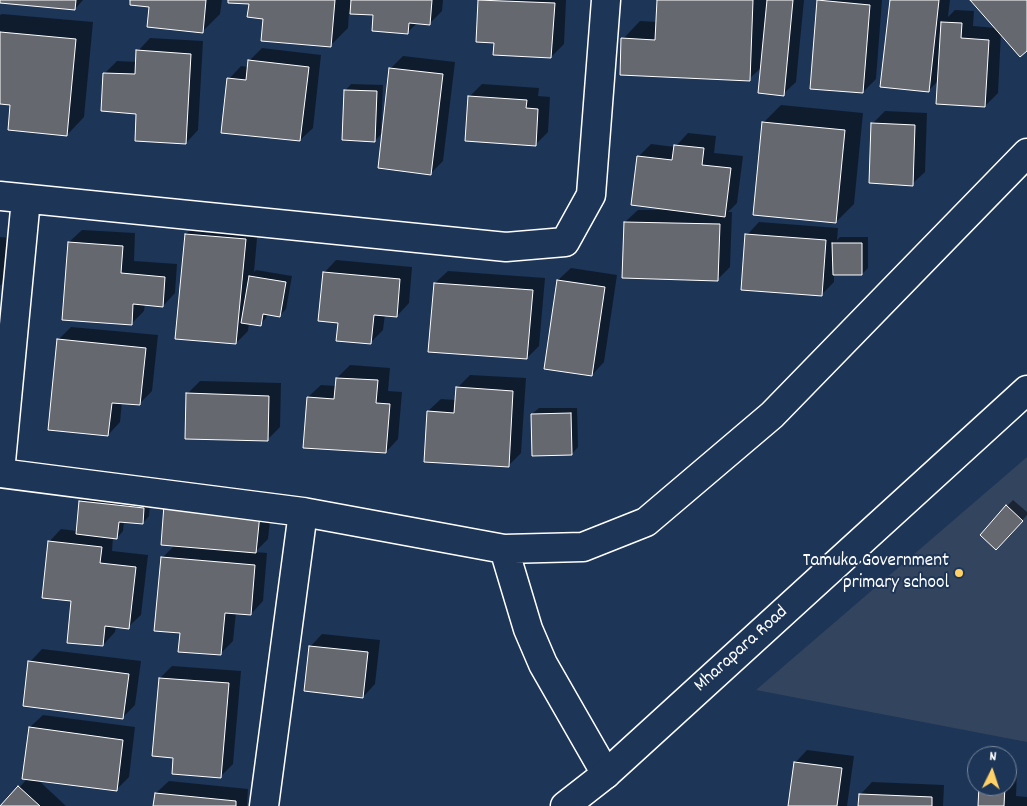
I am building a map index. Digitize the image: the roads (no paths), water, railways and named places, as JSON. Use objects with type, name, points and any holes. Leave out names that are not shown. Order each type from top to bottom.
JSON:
[{"type":"street","points":[[606,0],[591,195],[565,242],[506,247],[13,198],[0,473],[303,512],[504,549],[582,547],[646,522],[772,415],[1027,153]]},
{"type":"street","name":"Mharapara Road","points":[[565,806],[606,774],[1027,390]]},
{"type":"street","points":[[264,806],[303,512]]},
{"type":"street","points":[[504,549],[528,629],[543,664],[606,774]]},
{"type":"place","name":"Tamuka Government primary school","points":[[959,573]]}]
